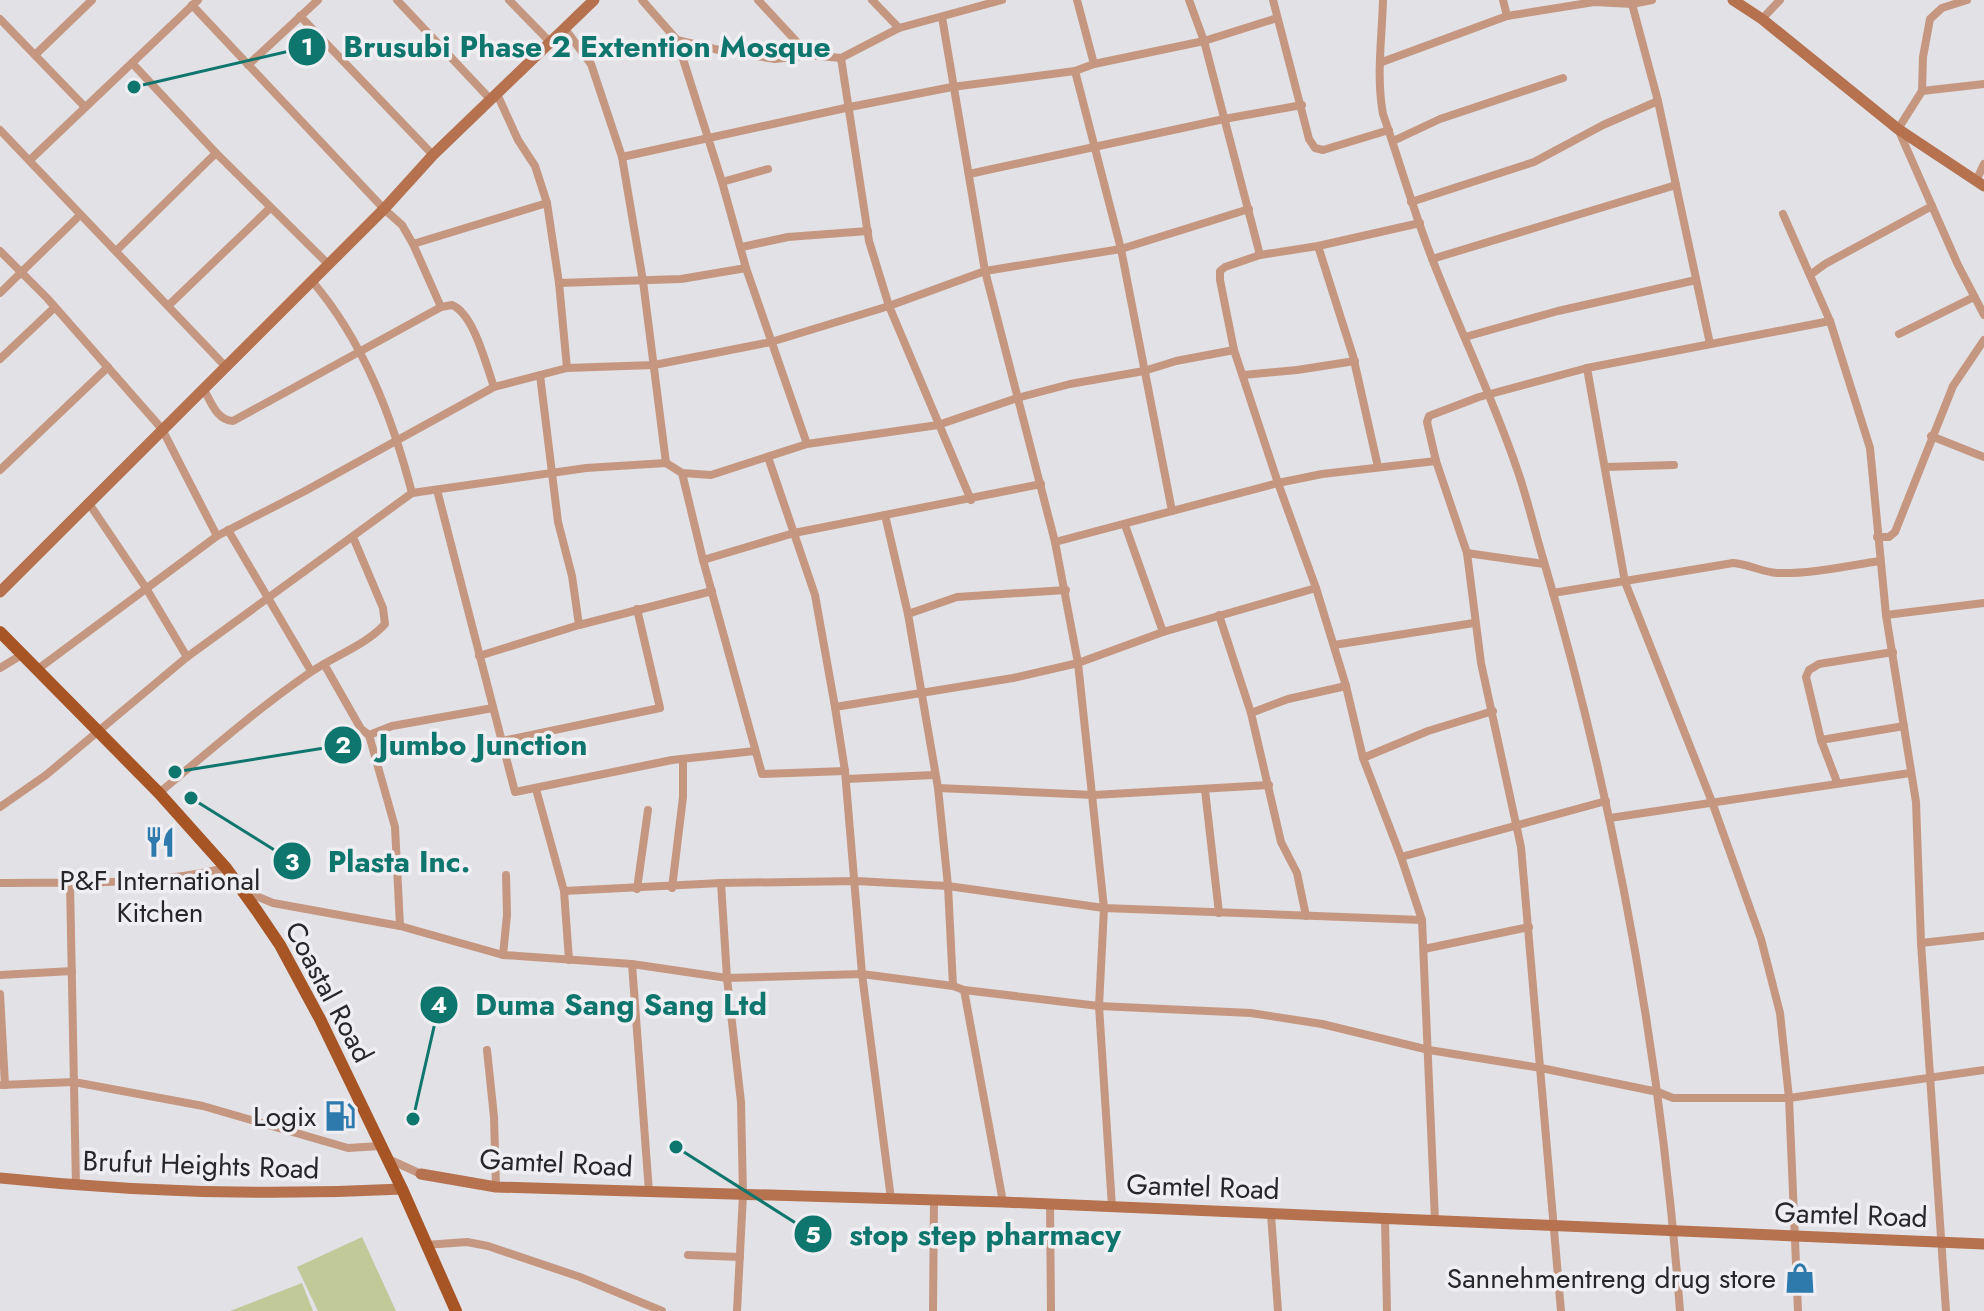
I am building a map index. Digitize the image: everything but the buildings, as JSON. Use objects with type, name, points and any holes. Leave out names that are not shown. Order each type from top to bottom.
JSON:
[{"type":"main road","name":"Coastal Road","points":[[0,632],[159,793],[243,890],[297,975],[402,1189],[456,1311]]},
{"type":"street","points":[[35,55],[92,0]]},
{"type":"street","points":[[248,65],[318,0]]},
{"type":"street","points":[[397,0],[494,97],[535,166],[547,203],[567,368]]},
{"type":"street","points":[[509,0],[551,43]]},
{"type":"street","points":[[0,592],[384,209],[433,155],[594,0]]},
{"type":"street","points":[[642,0],[677,40],[746,268],[807,444]]},
{"type":"street","points":[[758,0],[809,55]]},
{"type":"street","points":[[872,0],[899,28]]},
{"type":"street","points":[[677,40],[775,59],[809,55],[841,58],[899,28],[1002,0]]},
{"type":"street","points":[[1077,0],[1094,64]]},
{"type":"street","points":[[1189,0],[1204,41],[1260,255]]},
{"type":"street","points":[[1273,0],[1309,139],[1315,148],[1323,150],[1389,130]]},
{"type":"street","points":[[1383,0],[1382,62],[1378,89],[1389,130],[1432,259],[1517,468],[1575,673],[1610,818],[1626,894],[1658,1092],[1680,1311]]},
{"type":"street","points":[[1503,0],[1507,16]]},
{"type":"street","points":[[1382,62],[1507,16],[1594,2],[1632,4],[1652,0]]},
{"type":"street","points":[[1733,0],[1762,19],[1898,129],[1980,184],[1984,164]]},
{"type":"street","points":[[1762,19],[1780,0]]},
{"type":"street","points":[[1898,129],[1922,91],[1923,57],[1930,19],[1942,8],[1967,0]]},
{"type":"street","points":[[30,160],[195,3],[248,65],[402,225],[441,307]]},
{"type":"street","points":[[1632,4],[1658,101],[1710,344]]},
{"type":"street","points":[[300,16],[433,155]]},
{"type":"street","points":[[942,17],[985,271],[1055,542],[1078,663],[1104,908],[1099,1006],[1112,1207]]},
{"type":"street","points":[[622,157],[952,87],[1075,71],[1094,64],[1204,41],[1277,18]]},
{"type":"street","points":[[0,19],[85,107]]},
{"type":"street","points":[[565,29],[591,64],[622,157],[643,281],[666,463]]},
{"type":"street","points":[[841,58],[868,231],[889,306],[971,500]]},
{"type":"street","points":[[132,63],[216,153],[328,264]]},
{"type":"street","points":[[1075,71],[1121,249],[1172,511]]},
{"type":"street","points":[[1393,141],[1440,119],[1563,78]]},
{"type":"street","points":[[1922,91],[1984,84]]},
{"type":"street","points":[[1411,202],[1534,162],[1603,125],[1658,101]]},
{"type":"street","points":[[969,174],[1302,105]]},
{"type":"street","points":[[1898,129],[1984,315]]},
{"type":"street","points":[[0,130],[226,367]]},
{"type":"street","points":[[116,251],[216,153]]},
{"type":"street","points":[[722,182],[768,169]]},
{"type":"street","points":[[1432,259],[1676,185]]},
{"type":"street","points":[[413,244],[547,203]]},
{"type":"street","points":[[1810,275],[1932,206]]},
{"type":"street","points":[[169,305],[270,208]]},
{"type":"street","points":[[38,669],[217,536],[494,387],[567,368],[654,365],[771,342],[889,306],[985,271],[1121,249],[1249,209]]},
{"type":"street","points":[[1783,214],[1830,321],[1862,414],[1870,448],[1886,615],[1916,802],[1921,943],[1946,1311]]},
{"type":"street","points":[[0,293],[80,215]]},
{"type":"street","points":[[1420,223],[1318,246],[1260,255],[1225,267],[1220,271],[1220,280],[1234,350],[1316,588],[1346,686],[1363,758],[1422,920],[1435,1221]]},
{"type":"street","points":[[742,247],[788,237],[868,231]]},
{"type":"street","points":[[1318,246],[1355,361],[1378,467]]},
{"type":"street","points":[[0,251],[162,429],[217,536]]},
{"type":"street","points":[[559,283],[681,279],[746,268]]},
{"type":"street","points":[[1465,337],[1558,311],[1696,280]]},
{"type":"street","points":[[312,281],[361,352],[398,439],[412,493]]},
{"type":"street","points":[[1899,334],[1974,297]]},
{"type":"street","points":[[203,388],[219,416],[233,421],[441,307],[452,305],[462,311],[477,338],[494,387]]},
{"type":"street","points":[[0,359],[54,308]]},
{"type":"street","points":[[1561,1311],[1521,847],[1474,623],[1467,553],[1436,461],[1427,422],[1429,416],[1488,395],[1587,368],[1830,321]]},
{"type":"street","points":[[1877,537],[1889,537],[1895,532],[1953,386],[1984,340]]},
{"type":"street","points":[[0,807],[46,775],[187,657],[412,493],[586,468],[666,463],[682,473],[711,475],[807,444],[938,425],[1070,384],[1234,350]]},
{"type":"street","points":[[1243,375],[1355,361]]},
{"type":"street","points":[[0,470],[108,367]]},
{"type":"street","points":[[1587,368],[1625,582],[1712,802],[1761,939],[1781,1022],[1789,1098],[1798,1311]]},
{"type":"street","points":[[540,375],[558,522],[572,576],[579,625]]},
{"type":"street","points":[[1931,436],[1984,457]]},
{"type":"street","points":[[768,457],[815,595],[835,707],[846,775],[862,974],[891,1199]]},
{"type":"street","points":[[1055,542],[1278,483],[1436,461]]},
{"type":"street","points":[[1606,467],[1674,465]]},
{"type":"street","points":[[682,473],[762,774],[934,775]]},
{"type":"street","points":[[703,560],[794,533],[1041,484]]},
{"type":"street","points":[[437,490],[515,792],[683,759],[755,751]]},
{"type":"street","points":[[88,502],[146,588],[187,657]]},
{"type":"street","points":[[885,515],[908,614],[938,788],[948,886],[953,986]]},
{"type":"street","points":[[1125,525],[1163,632]]},
{"type":"street","points":[[228,530],[311,671]]},
{"type":"street","points":[[159,793],[311,671],[377,633],[385,624],[383,608],[353,537]]},
{"type":"street","points":[[1467,553],[1544,564]]},
{"type":"street","points":[[1553,593],[1733,563],[1771,572],[1792,573],[1880,561]]},
{"type":"street","points":[[835,707],[1078,663],[1163,632],[1316,588]]},
{"type":"street","points":[[908,614],[957,597],[1066,590]]},
{"type":"street","points":[[479,656],[579,625],[712,591]]},
{"type":"street","points":[[1886,615],[1984,603]]},
{"type":"street","points":[[502,741],[660,708],[637,609]]},
{"type":"street","points":[[1219,615],[1251,713],[1281,842],[1297,873],[1306,916]]},
{"type":"street","points":[[1334,645],[1474,623]]},
{"type":"street","points":[[1837,782],[1821,740],[1806,677],[1809,670],[1819,664],[1893,652]]},
{"type":"street","points":[[0,668],[23,654]]},
{"type":"street","points":[[324,664],[361,729],[369,735],[395,827],[400,926]]},
{"type":"street","points":[[1251,713],[1288,699],[1346,686]]},
{"type":"street","points":[[369,735],[392,726],[493,708]]},
{"type":"street","points":[[1363,758],[1428,731],[1493,711]]},
{"type":"street","points":[[1821,740],[1904,726]]},
{"type":"street","points":[[672,888],[683,797],[683,759]]},
{"type":"street","points":[[1610,818],[1910,773]]},
{"type":"street","points":[[938,788],[1094,795],[1269,785]]},
{"type":"street","points":[[536,789],[564,891],[569,960]]},
{"type":"street","points":[[1205,790],[1219,913]]},
{"type":"street","points":[[1401,857],[1606,801]]},
{"type":"street","points":[[637,889],[648,810]]},
{"type":"street","points":[[0,883],[155,879],[226,868]]},
{"type":"street","points":[[503,955],[507,915],[506,875]]},
{"type":"street","points":[[564,891],[672,888],[721,883],[856,881],[948,886],[1104,908],[1422,920]]},
{"type":"street","points":[[70,883],[76,1186]]},
{"type":"street","points":[[721,883],[727,978],[741,1102],[743,1195],[737,1311]]},
{"type":"street","points":[[243,890],[273,903],[400,926],[503,955],[632,964],[727,978],[862,974],[1099,1006],[1251,1013],[1322,1024],[1429,1050],[1541,1068],[1658,1092],[1673,1098],[1789,1098],[1984,1070]]},
{"type":"street","points":[[1424,949],[1529,927]]},
{"type":"street","points":[[1921,943],[1984,936]]},
{"type":"street","points":[[632,964],[649,1192]]},
{"type":"street","points":[[0,975],[72,971]]},
{"type":"street","points":[[964,990],[1003,1202]]},
{"type":"street","points":[[0,994],[2,1085],[74,1082],[203,1106],[348,1148],[383,1152],[421,1174]]},
{"type":"street","points":[[487,1050],[494,1117],[496,1187]]},
{"type":"street","name":"Gamtel Road","points":[[421,1174],[496,1187],[1003,1202],[1984,1244]]},
{"type":"street","name":"Brufut Heights Road","points":[[0,1178],[76,1186],[313,1194],[402,1189]]},
{"type":"street","points":[[933,1311],[934,1200]]},
{"type":"street","points":[[1050,1205],[1051,1311]]},
{"type":"street","points":[[1271,1214],[1278,1311]]},
{"type":"street","points":[[1385,1219],[1387,1311]]},
{"type":"street","points":[[425,1245],[467,1242],[488,1246],[580,1277],[662,1311]]},
{"type":"street","points":[[688,1255],[740,1257]]},
{"type":"green space","points":[[362,1237],[396,1311],[318,1311],[297,1267]]},
{"type":"green space","points":[[302,1283],[313,1311],[230,1311]]},
{"type":"place","name":"Brusubi Phase 2 Extention Mosque","points":[[134,87]]},
{"type":"place","name":"Jumbo Junction","points":[[175,772]]},
{"type":"place","name":"Plasta Inc.","points":[[191,798]]},
{"type":"place","name":"P&F International Kitchen","points":[[160,842]]},
{"type":"place","name":"Logix","points":[[340,1116]]},
{"type":"place","name":"Duma Sang Sang Ltd","points":[[413,1119]]},
{"type":"place","name":"stop step pharmacy","points":[[676,1147]]},
{"type":"place","name":"Sannehmentreng drug store","points":[[1800,1278]]}]
